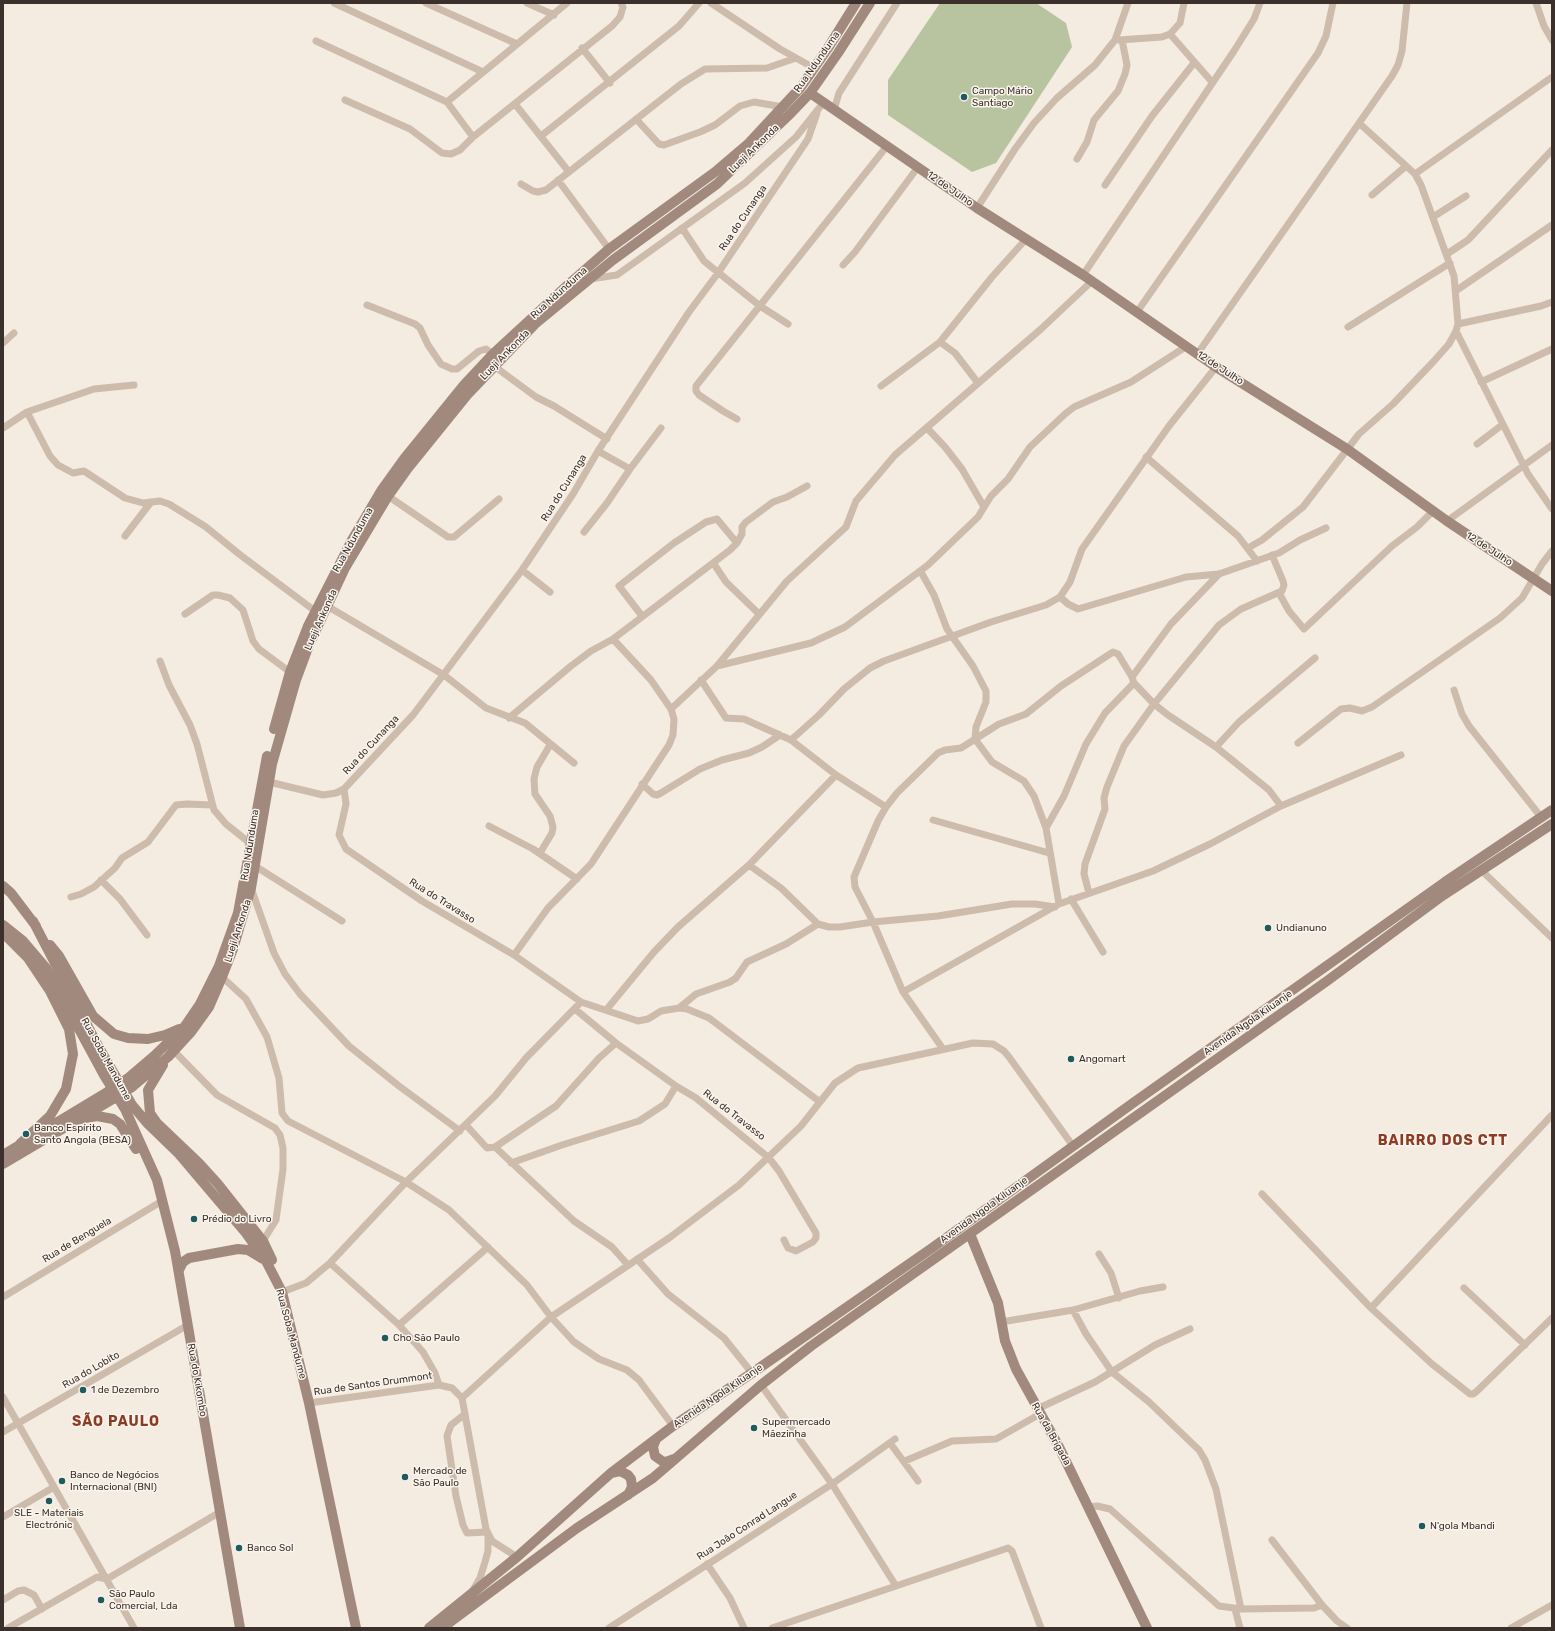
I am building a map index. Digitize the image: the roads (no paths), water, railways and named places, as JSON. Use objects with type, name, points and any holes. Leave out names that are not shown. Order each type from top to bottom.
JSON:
[{"type":"main road","name":"Rua Ndunduma","points":[[3,1164],[80,1119],[111,1095],[171,1054],[188,1029],[219,966],[238,912],[251,844],[254,815],[266,760],[290,672],[316,611],[352,540],[399,465],[454,397],[493,354],[570,283],[609,249],[715,172],[749,143],[802,87],[856,3]]},
{"type":"main road","name":"Lueji Ankonda","points":[[188,1029],[209,1007],[233,949],[251,888],[269,782],[283,722],[309,645],[348,562],[388,496],[447,418],[494,366],[535,324],[651,231],[717,184],[764,140],[810,93],[870,3]]},
{"type":"main road","name":"12 de Julho","points":[[810,93],[977,208],[1083,275],[1138,312],[1216,367],[1347,449],[1446,521],[1552,591]]},
{"type":"main road","name":"Avenida Ngola Kiluanje","points":[[429,1628],[517,1557],[612,1473],[673,1426],[752,1374],[932,1248],[1445,882],[1552,810]]},
{"type":"main road","name":"Avenida Ngola Kiluanje","points":[[442,1628],[564,1537],[654,1478],[761,1384],[811,1346],[1481,870],[1552,824]]},
{"type":"main road","points":[[3,886],[33,921],[59,956],[93,1016],[114,1034],[128,1038],[148,1039],[188,1029]]},
{"type":"main road","name":"Rua Soba Mandume","points":[[33,921],[97,1044],[132,1105],[163,1140],[179,1154],[246,1233],[266,1261],[282,1292],[309,1403],[356,1628]]},
{"type":"main road","name":"Rua do Kikombo","points":[[3,925],[23,941],[46,968],[104,1075],[125,1109],[157,1180],[174,1246],[240,1628]]},
{"type":"main road","points":[[3,933],[28,958],[50,991],[69,1029],[73,1054],[66,1089],[50,1116],[20,1144]]},
{"type":"main road","name":"Rua Ndunduma","points":[[129,1083],[154,1056],[188,1029]]},
{"type":"main road","points":[[171,1054],[148,1090],[150,1112],[157,1123],[208,1173],[263,1241],[273,1263],[275,1279]]},
{"type":"main road","name":"Rua Ndunduma","points":[[3,1155],[20,1144],[111,1095]]},
{"type":"main road","points":[[80,1119],[106,1116],[120,1124],[136,1149],[162,1201]]},
{"type":"main road","points":[[174,1246],[184,1255],[239,1245],[246,1233],[248,1223]]},
{"type":"main road","name":"Rua da Brigada","points":[[970,1234],[998,1303],[1001,1322],[1010,1356],[1089,1507],[1147,1628]]},
{"type":"main road","points":[[178,1270],[183,1262],[189,1258],[238,1249],[256,1254],[266,1261]]},
{"type":"main road","points":[[656,1439],[653,1447],[655,1456],[666,1462],[675,1459]]},
{"type":"main road","points":[[612,1473],[620,1471],[628,1475],[632,1483],[632,1488],[628,1495]]},
{"type":"street","points":[[334,3],[483,72]]},
{"type":"street","points":[[426,3],[517,44]]},
{"type":"street","points":[[527,3],[554,15]]},
{"type":"street","points":[[447,102],[567,3]]},
{"type":"street","points":[[345,100],[410,129],[442,153],[451,154],[460,150],[473,137],[516,104],[620,17],[623,7],[621,3]]},
{"type":"street","points":[[541,136],[610,83],[679,26],[699,3]]},
{"type":"street","points":[[711,3],[814,68]]},
{"type":"street","points":[[834,110],[839,93],[897,3]]},
{"type":"street","points":[[977,208],[1015,149],[1034,123],[1057,98],[1095,65],[1118,40],[1128,3]]},
{"type":"street","points":[[1118,40],[1162,37],[1170,34],[1180,23],[1184,3]]},
{"type":"street","points":[[1083,275],[1254,18],[1260,3]]},
{"type":"street","points":[[1138,312],[1318,53],[1326,36],[1333,3]]},
{"type":"street","points":[[1198,354],[1398,65],[1402,52],[1407,3]]},
{"type":"street","points":[[1536,3],[1544,26],[1552,40]]},
{"type":"street","points":[[1170,34],[1212,82]]},
{"type":"street","points":[[1078,159],[1087,142],[1094,120],[1118,91],[1125,74],[1127,65],[1118,40]]},
{"type":"street","points":[[316,41],[447,102],[473,137]]},
{"type":"street","points":[[582,48],[610,83]]},
{"type":"street","points":[[521,184],[538,192],[546,190],[681,84],[705,69],[767,68],[796,58]]},
{"type":"street","points":[[1104,185],[1157,110],[1194,63]]},
{"type":"street","points":[[1415,174],[1552,77]]},
{"type":"street","points":[[636,119],[659,144],[664,145],[715,125],[740,106],[754,102],[783,107]]},
{"type":"street","points":[[817,113],[824,102]]},
{"type":"street","points":[[516,104],[569,172]]},
{"type":"street","name":"Lueji Ankonda","points":[[588,280],[617,275],[682,228],[761,170],[796,137],[817,113]]},
{"type":"street","name":"Rua do Cunanga","points":[[269,782],[323,795],[336,793],[344,789],[413,715],[522,570],[573,494],[598,451],[689,312],[718,273],[808,139],[817,113]]},
{"type":"street","points":[[1359,123],[1415,174],[1421,185],[1447,254],[1457,290],[1457,328],[1502,425],[1523,465],[1552,509]]},
{"type":"street","points":[[737,419],[699,395],[696,391],[696,386],[887,146]]},
{"type":"street","points":[[1447,254],[1459,247],[1477,232],[1552,150]]},
{"type":"street","points":[[1372,195],[1406,166]]},
{"type":"street","points":[[843,266],[918,167]]},
{"type":"street","points":[[558,180],[609,249]]},
{"type":"street","points":[[1433,217],[1466,196]]},
{"type":"street","points":[[1457,290],[1552,224]]},
{"type":"street","points":[[682,228],[704,261],[760,306],[788,324]]},
{"type":"street","points":[[881,386],[940,342],[992,277],[1026,240]]},
{"type":"street","points":[[1348,327],[1450,263]]},
{"type":"street","points":[[672,709],[717,666],[759,614],[801,566],[843,530],[856,501],[895,455],[1041,329],[1092,281]]},
{"type":"street","points":[[1248,548],[1262,540],[1303,507],[1359,434],[1393,404],[1434,361],[1449,344],[1457,328],[1552,302]]},
{"type":"street","points":[[367,305],[415,324],[420,328],[433,354],[441,364],[452,369],[457,369],[479,350],[486,349],[493,354]]},
{"type":"street","points":[[3,343],[14,333]]},
{"type":"street","points":[[940,342],[955,353],[978,383]]},
{"type":"street","points":[[717,666],[783,651],[823,639],[845,627],[921,572],[978,517],[991,496],[1011,475],[1030,447],[1065,414],[1074,408],[1131,382],[1187,346]]},
{"type":"street","points":[[1481,382],[1552,349]]},
{"type":"street","points":[[494,366],[536,397],[554,406],[607,439]]},
{"type":"street","points":[[791,740],[819,715],[844,689],[870,668],[884,660],[998,620],[1046,605],[1060,597],[1070,582],[1082,549],[1146,457],[1216,367]]},
{"type":"street","points":[[3,428],[27,412],[94,389],[134,385]]},
{"type":"street","points":[[27,412],[50,456],[58,465],[74,473],[84,471],[125,498],[143,503],[160,501],[169,504],[206,526],[239,554],[316,611]]},
{"type":"street","points":[[1477,444],[1502,425]]},
{"type":"street","points":[[584,532],[620,486],[630,468],[661,428]]},
{"type":"street","points":[[927,428],[945,447],[962,469],[984,507]]},
{"type":"street","points":[[1446,521],[1552,445]]},
{"type":"street","points":[[598,451],[630,468]]},
{"type":"street","points":[[1146,457],[1238,536],[1257,561]]},
{"type":"street","points":[[509,718],[571,666],[591,651],[613,640],[642,616],[714,564],[738,543],[744,524],[772,502],[787,497],[807,486]]},
{"type":"street","points":[[388,496],[448,537],[454,537],[499,499]]},
{"type":"street","points":[[125,536],[151,502]]},
{"type":"street","points":[[1279,593],[1289,611],[1304,629],[1392,546],[1421,523],[1432,511]]},
{"type":"street","points":[[642,616],[619,586],[674,543],[706,522],[717,519],[738,543]]},
{"type":"street","points":[[1060,597],[1068,604],[1078,609],[1186,577],[1219,574],[1283,551],[1300,540],[1326,528]]},
{"type":"street","points":[[1298,743],[1341,709],[1350,708],[1362,711],[1372,707],[1514,607],[1522,598],[1542,564],[1552,551]]},
{"type":"street","points":[[1089,893],[1084,874],[1085,864],[1104,814],[1107,787],[1124,746],[1154,704],[1219,624],[1246,606],[1279,593],[1284,585],[1272,555]]},
{"type":"street","points":[[714,564],[726,582],[759,614]]},
{"type":"street","points":[[522,570],[550,592]]},
{"type":"street","points":[[921,572],[931,587],[942,620],[952,637],[973,666],[986,691],[986,702],[976,727],[975,739],[992,762],[1024,781],[1034,796],[1046,828],[1057,905]]},
{"type":"street","points":[[1046,828],[1064,796],[1086,744],[1097,724],[1133,680],[1171,624],[1219,574]]},
{"type":"street","points":[[185,614],[213,595],[230,598],[243,610],[253,641],[259,649],[290,672]]},
{"type":"street","points":[[327,606],[444,675],[476,702],[509,718],[525,723],[574,764]]},
{"type":"street","points":[[514,955],[548,908],[591,864],[642,784],[669,745],[673,735],[674,719],[672,709],[651,680],[613,640]]},
{"type":"street","points":[[944,1049],[903,992],[873,922],[855,887],[854,877],[878,821],[886,807],[897,793],[938,753],[945,750],[962,748],[999,724],[1026,714],[1061,686],[1113,652],[1118,654],[1133,680],[1154,704],[1216,748],[1269,790],[1281,806]]},
{"type":"street","points":[[1216,748],[1239,722],[1315,658]]},
{"type":"street","points":[[160,661],[169,685],[190,725],[197,744],[212,805],[217,816],[251,844]]},
{"type":"street","points":[[701,680],[726,718],[744,719],[791,740],[836,776],[886,807]]},
{"type":"street","points":[[1454,690],[1462,714],[1469,726],[1541,817]]},
{"type":"street","points":[[642,784],[650,792],[657,795],[700,769],[722,760],[749,753],[762,747],[780,735]]},
{"type":"street","points":[[540,853],[552,833],[553,827],[550,816],[535,794],[534,779],[537,767],[550,745]]},
{"type":"street","points":[[903,992],[1057,905],[1154,871],[1210,844],[1281,806],[1401,755]]},
{"type":"street","points":[[606,1009],[654,952],[678,927],[749,865],[836,776]]},
{"type":"street","name":"Rua do Travasso","points":[[344,789],[346,804],[340,835],[346,849],[422,901],[514,955],[581,1002],[641,1021],[661,1011],[679,1008]]},
{"type":"street","points":[[71,897],[88,891],[115,868],[122,858],[148,842],[176,805],[212,805]]},
{"type":"street","points":[[933,820],[1049,853]]},
{"type":"street","points":[[489,826],[540,853],[577,879]]},
{"type":"street","points":[[749,865],[781,888],[818,924],[829,927],[938,916],[1012,904],[1057,905]]},
{"type":"street","points":[[255,866],[342,921]]},
{"type":"street","points":[[1481,870],[1552,938]]},
{"type":"street","points":[[101,880],[120,899],[147,935]]},
{"type":"street","points":[[251,888],[274,952],[285,974],[300,994],[350,1046],[398,1086],[460,1131]]},
{"type":"street","points":[[1071,899],[1103,952]]},
{"type":"street","points":[[679,1008],[696,994],[730,982],[736,978],[746,962],[786,944],[818,924]]},
{"type":"street","points":[[222,977],[246,999],[267,1038],[279,1078],[282,1113],[284,1118],[304,1131],[333,1144],[364,1162],[406,1182],[450,1210],[527,1286],[551,1317],[574,1342],[584,1350],[632,1373],[673,1426]]},
{"type":"street","points":[[282,1292],[306,1283],[330,1263],[406,1182],[495,1096],[526,1058],[575,1010],[581,1002]]},
{"type":"street","points":[[679,1008],[687,1009],[708,1018],[820,1102]]},
{"type":"street","name":"Rua do Travasso","points":[[575,1010],[616,1043],[676,1086],[703,1103],[769,1158],[779,1171],[816,1233],[816,1238],[813,1242],[796,1251],[788,1248],[784,1240]]},
{"type":"street","points":[[466,1125],[487,1148],[495,1147],[556,1106],[599,1058],[616,1043]]},
{"type":"street","points":[[462,1398],[551,1317],[696,1218],[739,1185],[801,1126],[835,1083],[858,1068],[973,1043],[993,1044],[998,1046],[1009,1057],[1073,1146]]},
{"type":"street","points":[[171,1054],[217,1095],[275,1128],[280,1135],[282,1142],[283,1169],[276,1220],[263,1241]]},
{"type":"street","points":[[511,1163],[562,1145],[639,1121],[665,1104],[676,1086]]},
{"type":"street","points":[[275,1128],[284,1118]]},
{"type":"street","points":[[1371,1308],[1551,1118]]},
{"type":"street","points":[[495,1147],[574,1221],[612,1246],[628,1265]]},
{"type":"street","points":[[1262,1194],[1371,1308],[1432,1364],[1470,1394],[1476,1392],[1552,1318]]},
{"type":"street","name":"Rua de Benguela","points":[[3,1297],[162,1201]]},
{"type":"street","points":[[399,1325],[488,1247]]},
{"type":"street","points":[[1099,1254],[1110,1273],[1119,1298]]},
{"type":"street","points":[[637,1258],[668,1294],[724,1338],[752,1374]]},
{"type":"street","points":[[330,1263],[399,1325],[423,1352],[439,1385],[452,1388],[462,1398],[488,1534],[488,1551],[484,1568],[476,1586],[466,1599]]},
{"type":"street","points":[[1001,1322],[1072,1310],[1163,1286]]},
{"type":"street","points":[[1464,1288],[1524,1345]]},
{"type":"street","points":[[1072,1310],[1086,1334],[1112,1372],[1149,1402],[1199,1450],[1205,1460],[1216,1488],[1238,1609],[1240,1628]]},
{"type":"street","name":"Rua do Lobito","points":[[3,1432],[188,1325]]},
{"type":"street","points":[[918,1481],[905,1461],[952,1441],[996,1439],[1038,1412],[1112,1372],[1155,1345],[1190,1329]]},
{"type":"street","points":[[761,1384],[832,1484],[896,1586]]},
{"type":"street","name":"Rua de Santos Drummont","points":[[309,1403],[439,1385]]},
{"type":"street","points":[[3,1397],[134,1628]]},
{"type":"street","points":[[465,1414],[451,1425],[447,1436],[456,1496],[463,1525],[467,1533],[488,1534],[497,1545],[517,1557]]},
{"type":"street","name":"Rua João Conrad Langue","points":[[609,1628],[832,1484],[893,1441],[905,1461]]},
{"type":"street","points":[[3,1517],[54,1487]]},
{"type":"street","points":[[1089,1507],[1097,1506],[1110,1509],[1219,1606],[1238,1609],[1314,1608],[1322,1605]]},
{"type":"street","points":[[8,1628],[97,1577],[106,1579],[220,1512]]},
{"type":"street","points":[[1272,1540],[1322,1605],[1337,1621],[1347,1628]]},
{"type":"street","points":[[772,1628],[1010,1549],[1041,1628]]},
{"type":"street","points":[[707,1564],[730,1598],[744,1628]]},
{"type":"street","points":[[3,1600],[18,1591],[24,1590],[34,1595],[42,1609]]},
{"type":"street","points":[[1511,1628],[1552,1605]]},
{"type":"place","name":"Campo Mário Santiago","points":[[964,97]]},
{"type":"place","name":"Undianuno","points":[[1268,928]]},
{"type":"place","name":"Angomart","points":[[1071,1059]]},
{"type":"place","name":"Banco Espírito Santo Angola (BESA)","points":[[26,1134]]},
{"type":"place","name":"Prédio do Livro","points":[[194,1219]]},
{"type":"place","name":"Cho São Paulo","points":[[385,1338]]},
{"type":"place","name":"1 de Dezembro","points":[[83,1390]]},
{"type":"place","name":"Supermercado Mãezinha","points":[[754,1428]]},
{"type":"place","name":"Mercado de São Paulo","points":[[405,1477]]},
{"type":"place","name":"Banco de Negócios Internacional (BNI)","points":[[62,1481]]},
{"type":"place","name":"SLE - Materiais Electrónic","points":[[49,1501]]},
{"type":"place","name":"N'gola Mbandi","points":[[1422,1526]]},
{"type":"place","name":"Banco Sol","points":[[239,1548]]},
{"type":"place","name":"São Paulo Comercial, Lda","points":[[101,1600]]},
{"type":"district","name":"BAIRRO DOS CTT","points":[[1443,1141]]},
{"type":"district","name":"SÃO PAULO","points":[[116,1422]]}]
